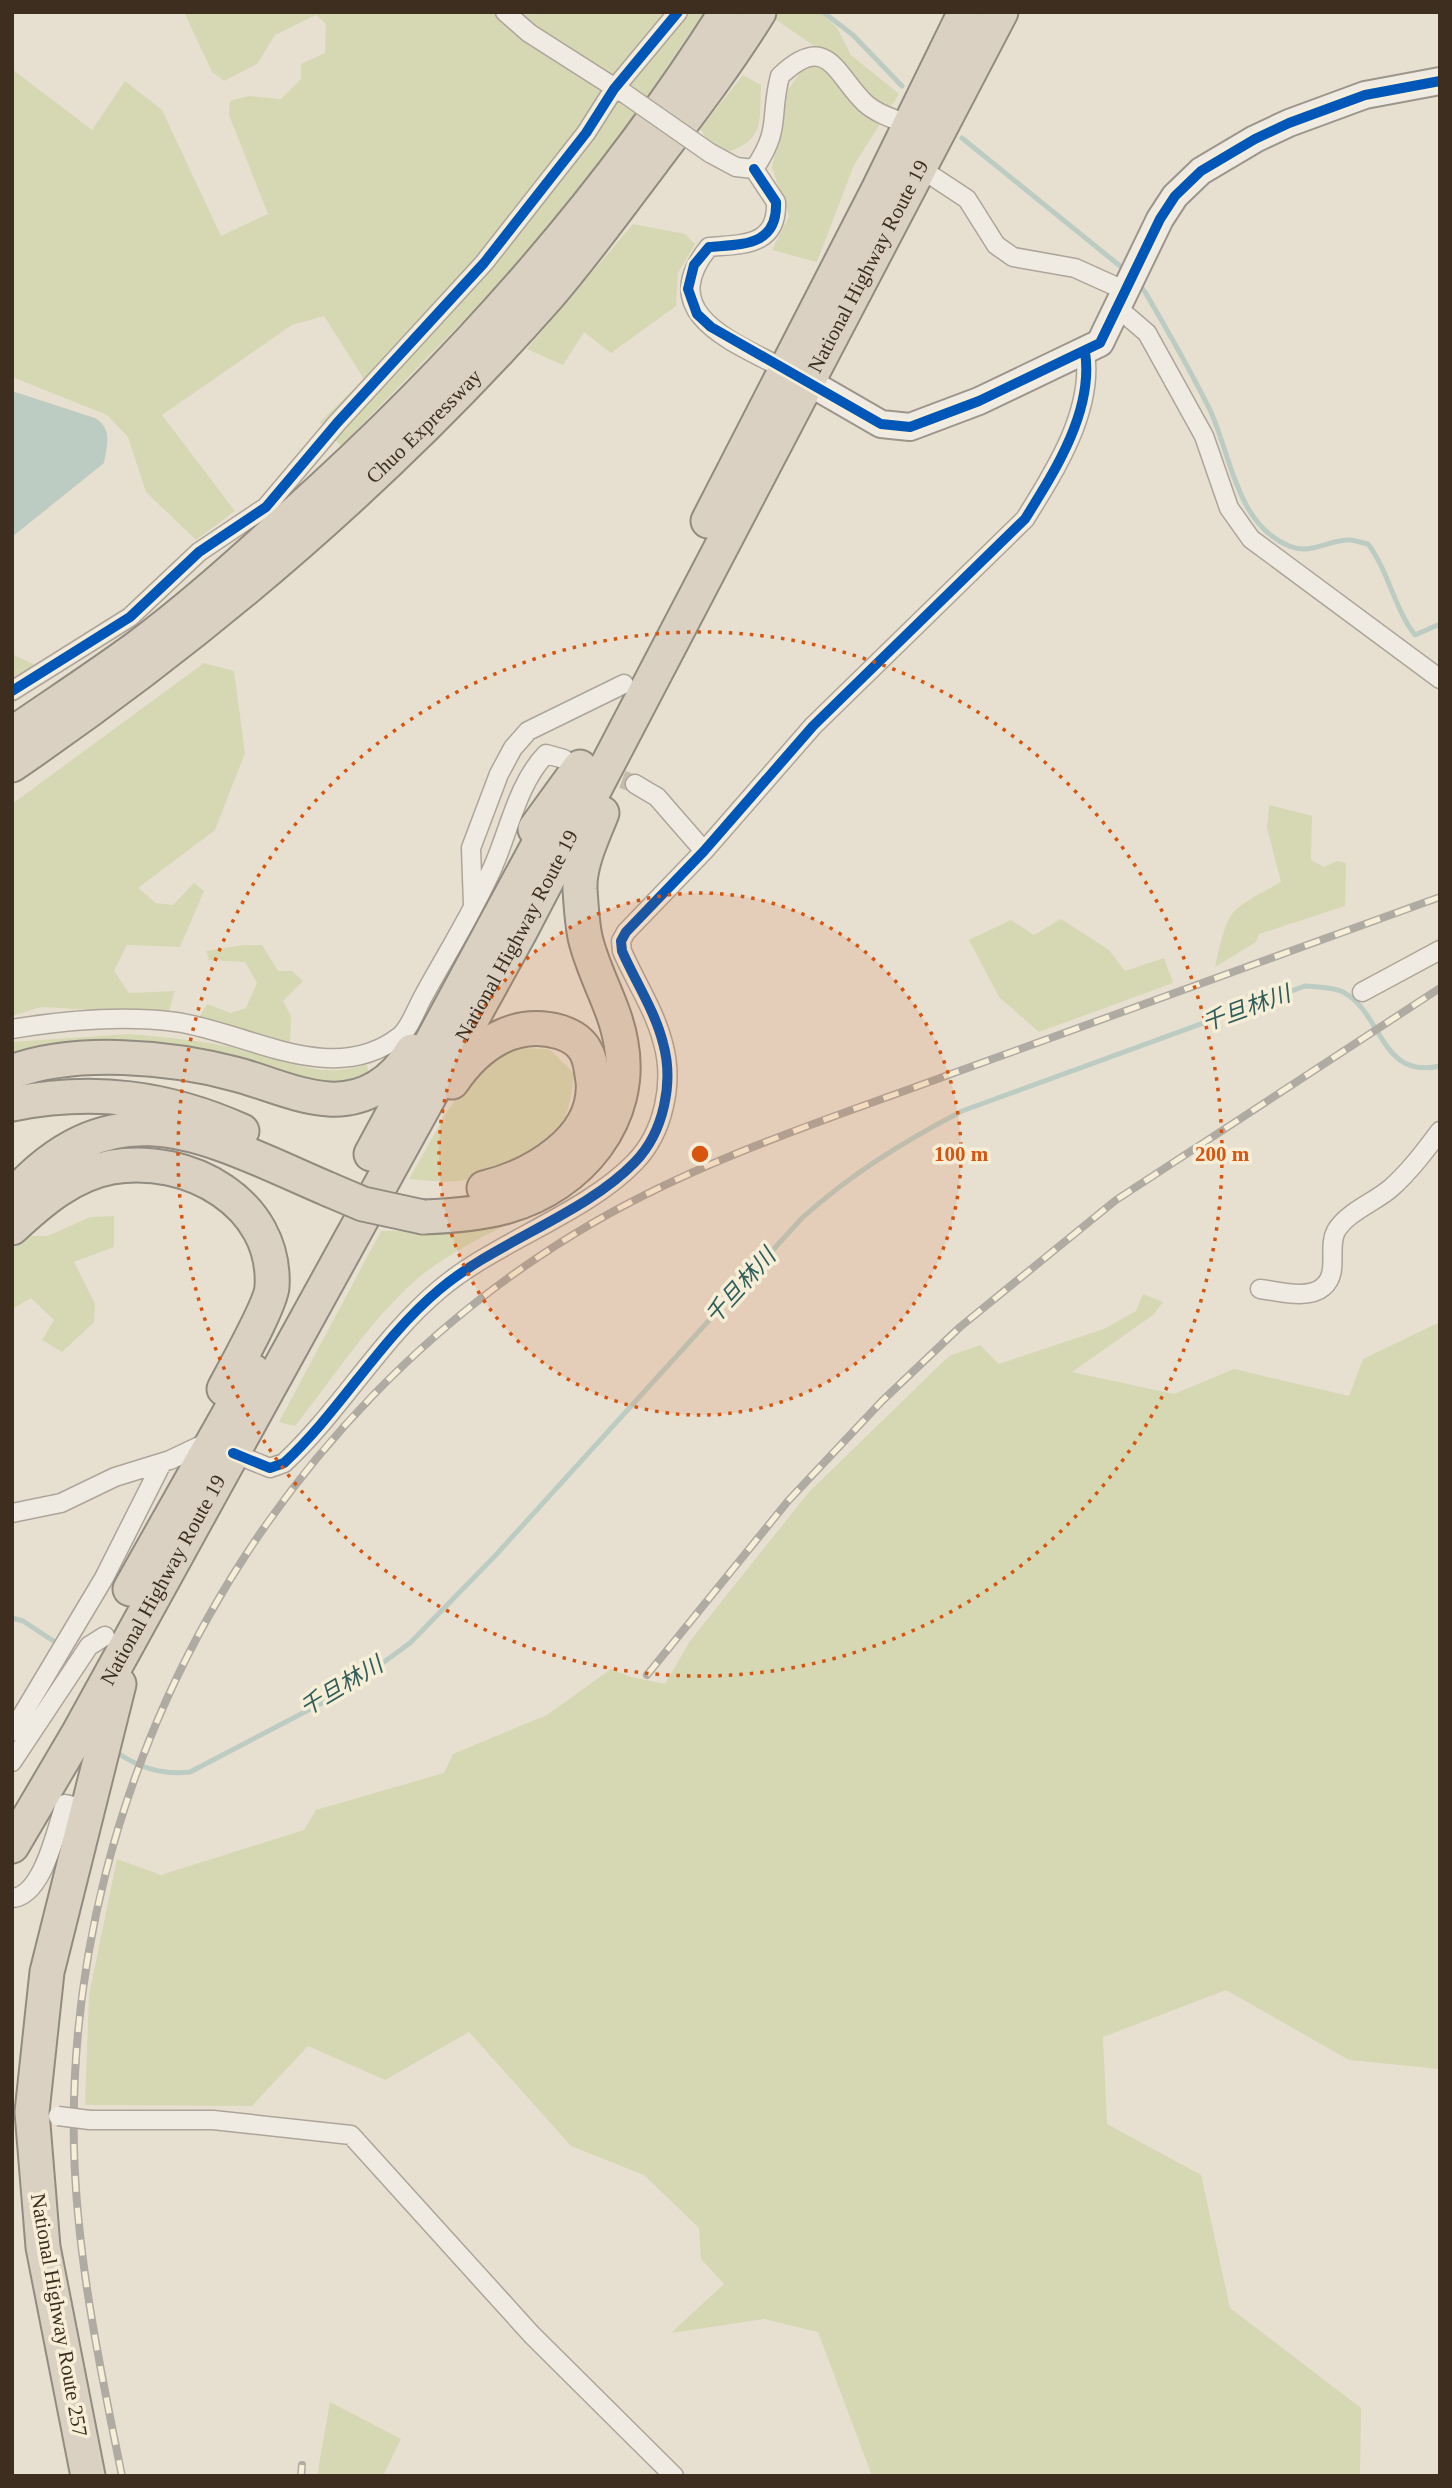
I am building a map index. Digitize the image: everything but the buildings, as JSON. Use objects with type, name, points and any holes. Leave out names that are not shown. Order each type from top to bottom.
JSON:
[{"type":"highway","name":"Chuo Expressway","points":[[12,734],[138,646],[203,594],[328,484],[422,393],[572,226],[726,12]]},
{"type":"highway","name":"Chuo Expressway","points":[[12,765],[114,695],[214,616],[345,505],[480,370],[549,294],[605,226],[706,93],[759,12]]},
{"type":"highway","name":"National Highway Route 19","points":[[51,1804],[105,1636],[174,1509],[174,1486],[213,1448],[274,1376],[520,932],[700,583],[910,125],[965,12]]},
{"type":"highway","name":"National Highway Route 19","points":[[12,1846],[51,1804],[137,1623],[213,1448],[572,763],[624,684],[796,375],[920,168],[1001,12]]},
{"type":"highway","points":[[12,1197],[51,1160],[76,1144],[132,1127],[168,1129],[204,1137],[334,1182],[387,1192],[423,1207],[466,1215],[510,1205],[548,1187],[586,1162],[610,1128],[624,1086],[621,1044],[585,938],[580,886],[587,852],[623,759],[669,674],[700,583]]},
{"type":"highway","points":[[12,787],[114,695]]},
{"type":"highway","points":[[12,1072],[61,1062],[116,1058],[170,1062],[208,1069],[329,1099],[367,1094],[390,1081],[408,1058],[572,763]]},
{"type":"highway","points":[[274,1376],[321,1314],[439,1102],[475,1054],[499,1036],[530,1027],[569,1035],[585,1048],[591,1064],[594,1092],[582,1126],[564,1149],[509,1182],[423,1207]]},
{"type":"highway","points":[[12,1104],[65,1096],[111,1097],[170,1104],[200,1112],[334,1182]]},
{"type":"highway","points":[[12,1228],[43,1199],[77,1179],[111,1167],[147,1165],[186,1174],[223,1189],[253,1218],[271,1253],[272,1291],[213,1448]]},
{"type":"highway","points":[[51,1804],[119,1684],[136,1646],[137,1623]]},
{"type":"highway","name":"National Highway Route 257","points":[[51,1804],[47,1972],[34,2111],[43,2247],[88,2476]]},
{"type":"street","points":[[505,12],[529,33],[710,153],[736,167],[754,169],[776,202],[773,225],[754,242],[709,247],[694,265],[688,289],[697,314],[711,327],[881,424],[910,427],[979,401],[1085,352],[1106,335],[1160,219],[1175,196],[1201,171],[1289,123],[1365,95],[1440,80]]},
{"type":"street","points":[[12,691],[130,617],[199,552],[265,507],[337,423],[484,263],[678,12]]},
{"type":"street","points":[[754,169],[768,148],[775,126],[780,76],[794,64],[816,57],[834,64],[871,108],[910,125]]},
{"type":"street","points":[[920,168],[967,199],[996,246],[1013,257],[1075,268],[1128,289],[1147,333],[1204,436],[1229,508],[1251,539],[1440,679]]},
{"type":"street","points":[[12,1513],[61,1503],[116,1477],[213,1448],[270,1468],[284,1463],[430,1297],[464,1268],[593,1194],[636,1161],[651,1140],[661,1116],[667,1063],[657,1024],[622,951],[621,942],[631,927],[704,851],[813,726],[1025,519],[1050,479],[1075,424],[1088,370],[1085,352]]},
{"type":"street","points":[[473,905],[471,848],[499,774],[513,748],[528,731],[624,684]]},
{"type":"street","points":[[12,1029],[59,1021],[175,1022],[218,1030],[303,1056],[338,1060],[372,1051],[402,1035],[492,870],[532,768],[546,754],[572,763]]},
{"type":"street","points":[[635,783],[657,797],[704,851]]},
{"type":"street","points":[[1362,992],[1440,950]]},
{"type":"street","points":[[1260,1289],[1311,1294],[1325,1286],[1332,1269],[1334,1233],[1342,1223],[1389,1190],[1413,1167],[1440,1131]]},
{"type":"street","points":[[12,1732],[56,1663],[104,1578],[141,1511],[162,1463]]},
{"type":"street","points":[[12,1762],[89,1646],[105,1636]]},
{"type":"street","points":[[12,1898],[23,1896],[36,1883],[51,1804]]},
{"type":"street","points":[[34,2111],[90,2120],[213,2120],[351,2134],[532,2335],[674,2476]]},
{"type":"green space","points":[[184,12],[497,12],[499,15],[704,12],[618,139],[504,279],[341,446],[320,422],[364,379],[324,316],[292,325],[162,415],[235,511],[196,540],[146,492],[128,437],[107,415],[12,377],[12,69],[92,130],[125,81],[162,110],[221,236],[268,214],[229,115],[230,101],[248,96],[281,99],[301,79],[301,64],[325,53],[326,24],[316,15],[275,35],[257,64],[224,81],[212,72]]},
{"type":"green space","points":[[779,12],[820,12],[837,28],[851,55],[899,94],[854,165],[817,262],[772,250],[789,216],[772,168],[788,90],[817,48],[775,19]]},
{"type":"green space","points":[[743,75],[761,85],[760,118],[755,134],[749,141],[728,152],[710,143],[700,129]]},
{"type":"green space","points":[[633,224],[685,234],[695,244],[678,273],[676,306],[611,353],[584,332],[563,365],[527,349]]},
{"type":"green space","points":[[12,654],[39,667],[12,681]]},
{"type":"green space","points":[[204,663],[234,671],[245,753],[215,830],[138,888],[156,903],[173,905],[194,883],[204,891],[180,947],[127,945],[114,971],[129,993],[175,991],[168,1014],[41,1007],[12,1016],[12,804]]},
{"type":"green space","points":[[1269,805],[1312,816],[1311,860],[1324,867],[1337,861],[1346,863],[1345,906],[1259,934],[1256,942],[1215,967],[1224,932],[1233,913],[1281,882],[1267,828]]},
{"type":"green space","points":[[1061,919],[1109,950],[1125,971],[1164,958],[1173,983],[1039,1032],[999,997],[969,940],[1011,920],[1034,935]]},
{"type":"green space","points":[[262,945],[278,971],[292,971],[303,981],[283,1001],[291,1016],[290,1042],[197,1021],[207,1004],[231,1013],[246,1008],[257,983],[245,962],[209,960],[206,951]]},
{"type":"green space","points":[[129,1034],[227,1046],[318,1069],[350,1069],[366,1064],[370,1075],[336,1084],[12,1067],[12,1042]]},
{"type":"green space","points":[[516,1048],[549,1049],[574,1073],[568,1110],[558,1130],[539,1149],[513,1164],[485,1175],[452,1182],[409,1179],[448,1110],[479,1069]]},
{"type":"green space","points":[[530,1213],[461,1248],[423,1274],[371,1327],[295,1426],[279,1422],[381,1231],[437,1231]]},
{"type":"green space","points":[[114,1216],[114,1247],[74,1262],[95,1304],[94,1322],[62,1352],[42,1340],[54,1320],[31,1298],[12,1309],[12,1249],[27,1236],[48,1236],[90,1217]]},
{"type":"green space","points":[[1143,1294],[1163,1302],[1153,1315],[1072,1372],[1174,1394],[1234,1369],[1349,1396],[1363,1359],[1440,1322],[1440,2069],[1349,2060],[1226,1990],[1103,2037],[1107,2124],[1201,2175],[1230,2308],[1361,2408],[1360,2476],[872,2476],[818,2332],[764,2319],[671,2333],[724,2284],[701,2259],[699,2228],[644,2175],[571,2146],[469,2032],[385,2080],[308,2046],[252,2106],[85,2105],[89,1995],[117,1859],[161,1875],[304,1830],[316,1810],[444,1773],[453,1754],[547,1715],[611,1669],[631,1677],[665,1684],[690,1641],[809,1492],[949,1356],[980,1345],[999,1364],[1104,1329],[1136,1311]]},
{"type":"green space","points":[[330,2402],[401,2439],[383,2476],[317,2476]]},
{"type":"shaded area","points":[[12,391],[95,418],[107,432],[107,438],[104,463],[12,537]]},
{"type":"waterway","points":[[823,12],[853,35],[902,86]]},
{"type":"waterway","points":[[962,138],[1125,270]]},
{"type":"waterway","points":[[1137,282],[1162,321],[1210,410],[1238,487],[1257,522],[1271,536],[1297,548],[1311,548],[1349,540],[1368,544],[1415,635],[1440,624]]},
{"type":"waterway","name":"千旦林川","points":[[116,1752],[151,1769],[190,1772],[343,1692],[410,1643],[494,1557],[802,1218],[839,1187],[878,1160],[962,1111],[1305,986],[1339,990],[1356,1002],[1393,1054],[1405,1063],[1420,1068],[1440,1066]]},
{"type":"waterway","name":"千旦林川","points":[[12,1618],[23,1621],[55,1642]]},
{"type":"tunnel","points":[[597,770],[635,784]]},
{"type":"railway","points":[[122,2476],[98,2354],[76,2190],[74,2149],[80,2010],[106,1873],[149,1742],[208,1617],[284,1501],[373,1395],[476,1302],[591,1224],[634,1200],[722,1159],[813,1124],[1440,897]]},
{"type":"railway","points":[[647,1675],[788,1501],[882,1401],[960,1327],[1116,1200],[1440,988]]},
{"type":"railway","points":[[301,2476],[302,2465]]},
{"type":"cycle path","points":[[12,691],[130,617],[199,552],[266,507],[337,423],[484,263],[586,133],[614,89],[678,12]]},
{"type":"cycle path","points":[[754,169],[776,202],[771,228],[755,240],[709,247],[694,265],[688,289],[697,314],[711,327],[881,424],[910,427],[979,401],[1100,343],[1160,219],[1175,196],[1201,171],[1255,139],[1289,123],[1365,95],[1440,81]]},
{"type":"cycle path","points":[[233,1453],[270,1468],[284,1463],[324,1420],[398,1330],[440,1289],[487,1256],[591,1197],[615,1180],[645,1150],[660,1121],[664,1106],[667,1090],[666,1058],[655,1019],[622,951],[621,941],[626,932],[704,851],[813,726],[1025,519],[1060,460],[1078,418],[1084,396],[1085,352]]}]
